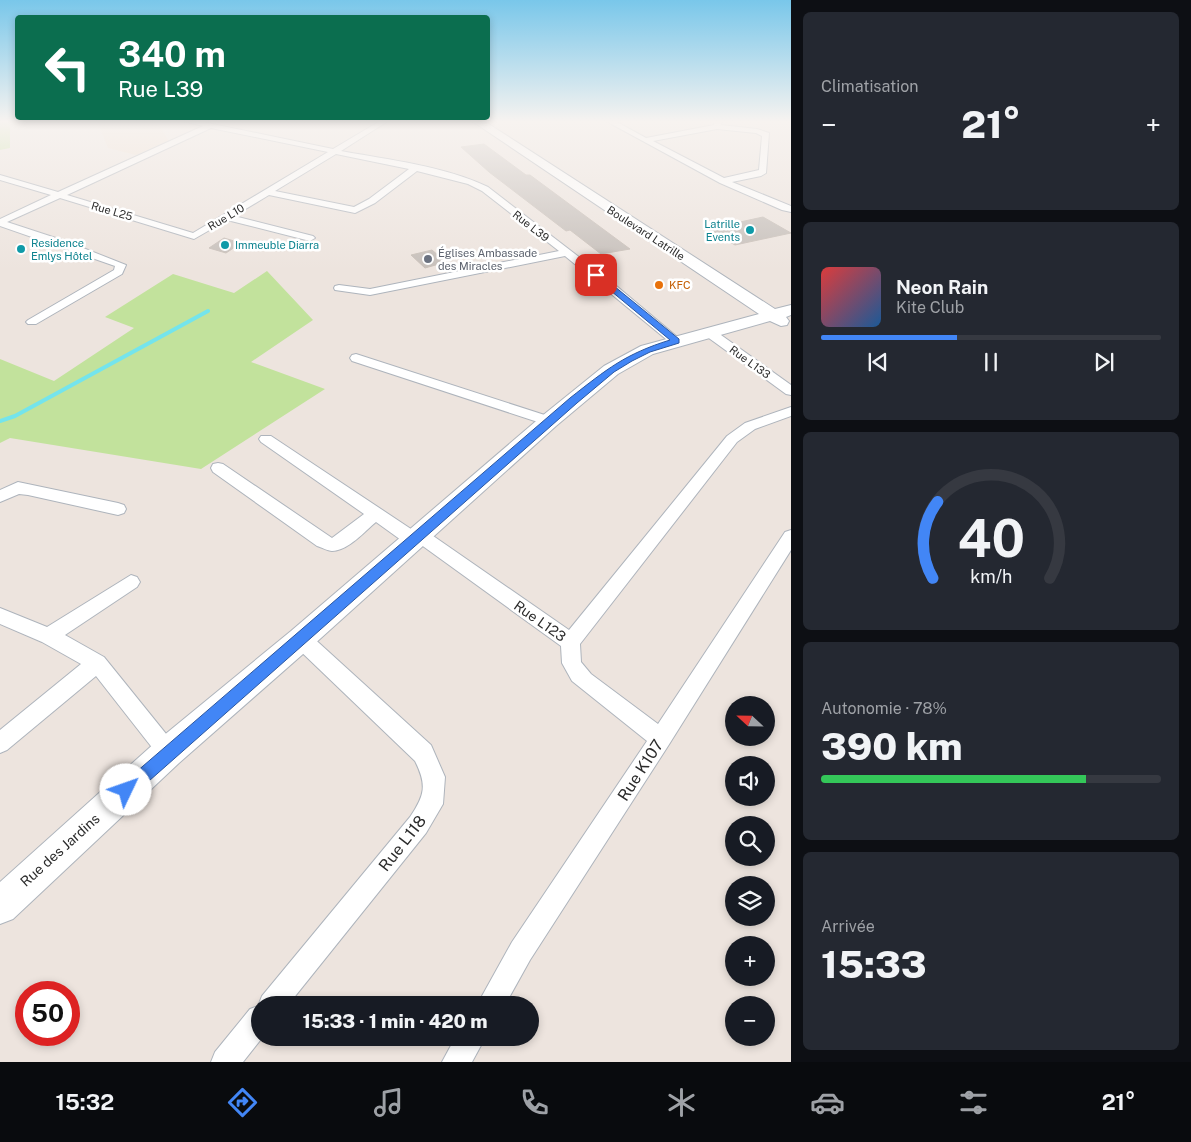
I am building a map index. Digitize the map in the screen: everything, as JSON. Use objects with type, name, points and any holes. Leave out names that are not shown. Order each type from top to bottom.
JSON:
[{"type":"main road","name":"Boulevard Latrille","points":[[552,171],[773,316],[791,315]]},
{"type":"main road","name":"Boulevard Latrille","points":[[567,171],[791,315]]},
{"type":"main road","name":"Rue des Jardins","points":[[0,906],[168,752],[301,639],[549,421],[611,370],[647,350],[773,316]]},
{"type":"street","points":[[0,223],[111,171]]},
{"type":"street","name":"Rue L10","points":[[194,236],[303,171]]},
{"type":"street","points":[[268,192],[355,210],[372,201],[413,171]]},
{"type":"street","name":"Rue L39","points":[[427,171],[455,177],[484,189],[610,286],[676,341]]},
{"type":"street","points":[[704,171],[785,208],[791,209]]},
{"type":"street","points":[[724,181],[758,174],[763,171]]},
{"type":"street","name":"Rue L25","points":[[0,176],[194,236]]},
{"type":"street","points":[[226,217],[310,238]]},
{"type":"street","points":[[0,223],[122,265],[118,272],[32,322]]},
{"type":"street","points":[[0,231],[10,227]]},
{"type":"street","points":[[339,288],[361,292],[377,290],[566,253]]},
{"type":"street","name":"Rue L133","points":[[710,333],[791,391]]},
{"type":"street","points":[[356,358],[549,421]]},
{"type":"street","points":[[571,642],[732,438],[750,426],[791,411]]},
{"type":"street","name":"Rue L123","points":[[266,439],[375,514],[417,538],[571,642],[570,660],[574,671],[661,739]]},
{"type":"street","points":[[218,468],[323,541],[332,545],[340,542],[375,514]]},
{"type":"street","points":[[0,496],[18,488],[28,489],[118,509]]},
{"type":"street","name":"Rue K107","points":[[495,996],[521,952],[791,536]]},
{"type":"street","points":[[49,636],[131,582]]},
{"type":"street","points":[[0,616],[49,636],[97,663],[142,722],[168,752]]},
{"type":"street","name":"Rue L118","points":[[278,996],[418,825],[432,804],[434,777],[424,752],[301,639]]},
{"type":"street","points":[[0,742],[97,663]]},
{"type":"street","points":[[225,1062],[251,1030]]},
{"type":"street","points":[[456,1062],[466,1046]]},
{"type":"green space","points":[[267,271],[313,320],[251,362],[325,389],[201,469],[10,438],[0,443],[0,359],[54,381],[134,328],[105,317],[173,274],[234,293]]},
{"type":"building","points":[[487,171],[520,171],[526,175],[530,175],[630,249],[601,254],[570,230],[566,231]]},
{"type":"building","name":"Latrille Events","points":[[763,217],[791,233],[735,245],[708,229]]},
{"type":"building","name":"Immeuble Diarra","points":[[224,238],[241,243],[226,253],[209,248]]},
{"type":"building","name":"Églises Ambassade des Miracles","points":[[432,250],[446,262],[425,268],[411,255]]},
{"type":"waterway","points":[[0,421],[15,416],[208,311]]},
{"type":"place","name":"Latrille Events","points":[[750,230]]},
{"type":"place","name":"Immeuble Diarra","points":[[225,245]]},
{"type":"place","name":"Residence Emlys Hôtel","points":[[21,249]]},
{"type":"place","name":"Églises Ambassade des Miracles","points":[[428,259]]},
{"type":"place","name":"KFC","points":[[659,285]]},
{"type":"route","points":[[126,790],[574,400],[611,370],[629,359],[647,350],[676,341],[596,275]]}]
